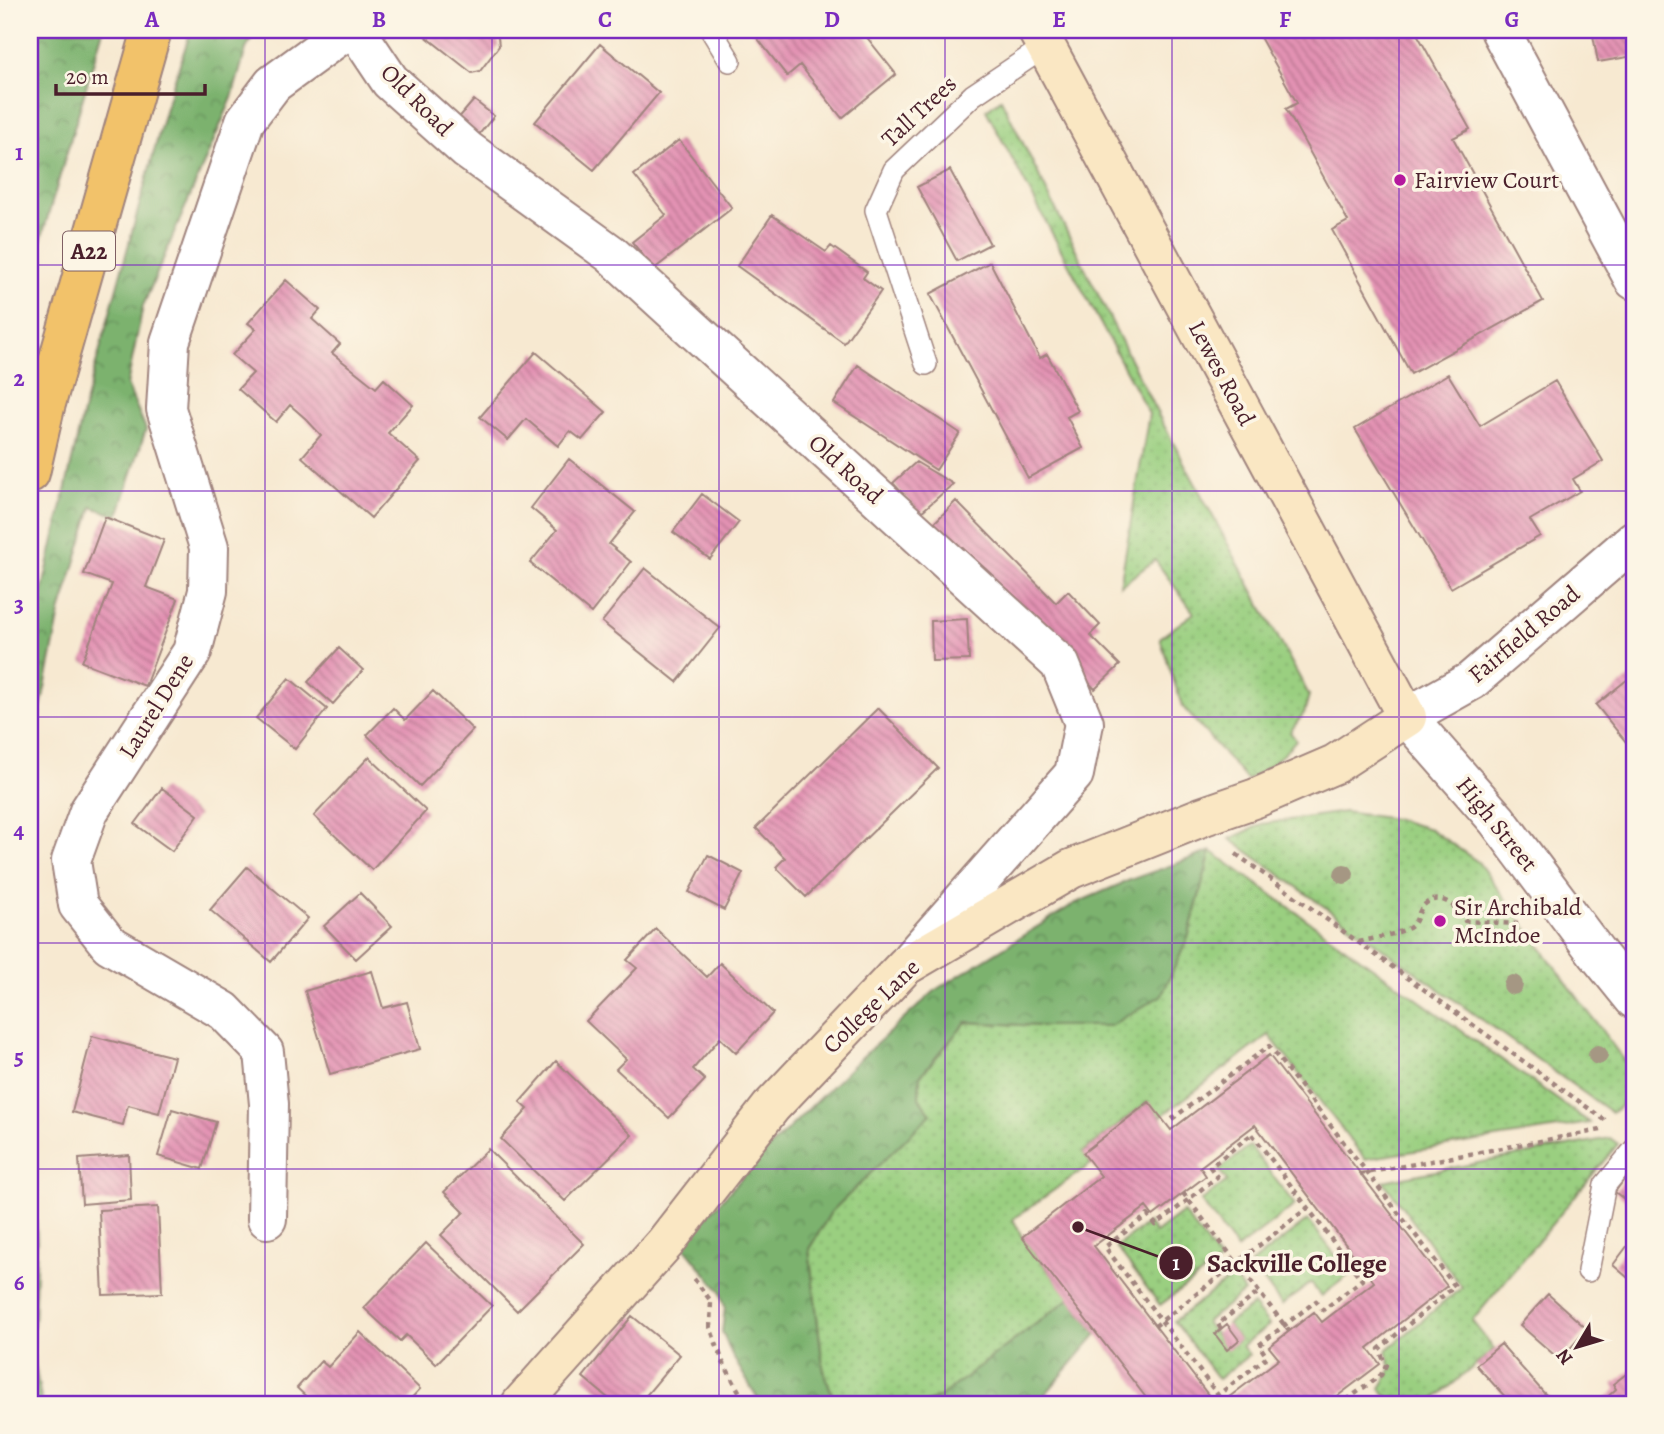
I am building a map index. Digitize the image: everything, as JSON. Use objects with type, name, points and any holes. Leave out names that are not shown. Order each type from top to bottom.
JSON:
[{"type":"highway","name":"A22","points":[[30,473],[45,407],[152,30]]},
{"type":"main road","name":"Lewes Road","points":[[1042,38],[1407,717]]},
{"type":"main road","name":"College Lane","points":[[521,1404],[664,1243],[771,1107],[905,966],[1071,869],[1256,798],[1335,764],[1407,717]]},
{"type":"street","name":"Laurel Dene","points":[[267,1219],[269,1104],[264,1052],[224,1011],[109,944],[78,905],[71,861],[89,811],[192,652],[208,591],[209,547],[166,410],[170,342],[245,121],[273,84],[347,30]]},
{"type":"street","name":"Old Road","points":[[356,30],[390,81],[467,149],[611,254],[1060,664],[1084,723],[1074,774],[905,966]]},
{"type":"street","points":[[1500,30],[1634,281]]},
{"type":"street","name":"Fairfield Road","points":[[1407,717],[1471,681],[1634,540]]},
{"type":"street","name":"High Street","points":[[1407,717],[1497,820],[1595,952],[1634,999]]},
{"type":"lane","points":[[711,30],[730,61]]},
{"type":"lane","name":"Tall Trees","points":[[926,364],[876,211],[894,170],[972,95],[1042,38]]},
{"type":"lane","points":[[1588,1271],[1605,1185],[1634,1150]]},
{"type":"path","points":[[1204,816],[1223,844],[1611,1125]]},
{"type":"path","points":[[1358,942],[1409,928],[1417,921],[1424,906],[1435,900],[1454,905],[1465,920],[1530,923]]},
{"type":"path","points":[[1172,1119],[1269,1046],[1455,1286],[1380,1349],[1387,1365],[1381,1375],[1340,1404]]},
{"type":"path","points":[[1360,1174],[1599,1130],[1619,1119]]},
{"type":"path","points":[[1252,1134],[1362,1280],[1323,1310],[1315,1301],[1259,1345],[1267,1357],[1218,1395],[1105,1247],[1148,1215],[1156,1225],[1188,1200],[1217,1177],[1210,1167],[1252,1134]]},
{"type":"path","points":[[1183,1193],[1289,1331]]},
{"type":"path","points":[[1155,1326],[1314,1203]]},
{"type":"path","points":[[688,1272],[711,1301],[710,1327],[723,1362],[746,1404]]},
{"type":"path","points":[[1221,1329],[1217,1324],[1259,1292]]},
{"type":"green space","points":[[30,30],[103,30],[30,277]]},
{"type":"green space","points":[[191,30],[257,30],[246,49],[232,98],[143,306],[127,385],[146,429],[118,516],[92,507],[60,613],[30,762],[30,645],[84,408],[168,100]]},
{"type":"green space","points":[[1001,99],[1153,405],[1309,695],[1304,713],[1290,732],[1296,740],[1274,762],[1247,780],[1182,706],[1160,638],[1194,613],[1155,560],[1120,586],[1149,414],[986,110]]},
{"type":"green space","points":[[1344,812],[1395,819],[1430,829],[1478,862],[1631,1070],[1627,1076],[1634,1095],[1612,1113],[1230,839],[1262,824]]},
{"type":"green space","points":[[1211,851],[1590,1123],[1365,1159],[1269,1035],[1160,1117],[1148,1102],[1083,1152],[1091,1164],[1013,1219],[1022,1237],[1070,1298],[941,1396],[924,1404],[835,1404],[823,1367],[809,1249],[831,1212],[931,1114],[919,1098],[920,1076],[966,1022],[1110,1026],[1188,938]]},
{"type":"green space","points":[[1211,851],[1188,938],[1162,995],[1110,1026],[966,1022],[920,1076],[919,1098],[931,1114],[831,1212],[809,1249],[823,1367],[835,1404],[761,1404],[733,1357],[722,1332],[725,1307],[720,1291],[682,1244],[764,1153],[851,1067],[937,989],[1074,904],[1130,880]]},
{"type":"green space","points":[[30,1086],[37,1241],[33,1354],[42,1404],[30,1404]]},
{"type":"green space","points":[[1610,1138],[1618,1144],[1472,1321],[1494,1349],[1429,1404],[1395,1404],[1380,1388],[1391,1370],[1387,1350],[1462,1287],[1383,1181]]},
{"type":"green space","points":[[1250,1146],[1295,1205],[1237,1249],[1201,1201],[1227,1181],[1219,1170]]},
{"type":"green space","points":[[1183,1212],[1220,1261],[1160,1305],[1116,1247],[1148,1223],[1155,1233]]},
{"type":"green space","points":[[1308,1220],[1350,1274],[1321,1296],[1311,1283],[1282,1305],[1251,1264]]},
{"type":"green space","points":[[1233,1276],[1244,1292],[1206,1322],[1227,1349],[1239,1340],[1227,1324],[1253,1305],[1269,1325],[1242,1346],[1249,1355],[1218,1379],[1174,1321]]},
{"type":"green space","points":[[1070,1298],[1097,1334],[1037,1404],[924,1404],[941,1396]]},
{"type":"building","points":[[428,30],[490,30],[498,37],[499,46],[480,71],[472,73],[424,35]]},
{"type":"building","points":[[751,30],[861,30],[896,74],[842,118],[800,65],[787,76]]},
{"type":"building","name":"Fairview Court","points":[[1256,30],[1415,30],[1470,129],[1453,138],[1543,301],[1411,374],[1332,230],[1348,221],[1286,109],[1297,103]]},
{"type":"building","points":[[1592,30],[1634,30],[1634,56],[1598,62]]},
{"type":"building","points":[[600,44],[659,93],[594,170],[535,122]]},
{"type":"building","points":[[474,100],[494,116],[477,137],[457,120]]},
{"type":"building","points":[[679,140],[732,208],[654,269],[632,242],[666,215],[634,175]]},
{"type":"building","points":[[950,170],[990,244],[957,261],[917,187]]},
{"type":"building","points":[[772,215],[826,252],[831,246],[867,272],[863,278],[881,291],[844,343],[737,266]]},
{"type":"building","points":[[990,262],[1040,358],[1047,354],[1078,411],[1067,417],[1083,448],[1028,478],[930,294]]},
{"type":"building","points":[[286,280],[320,310],[312,319],[340,344],[332,353],[376,388],[384,379],[413,405],[388,433],[420,461],[371,518],[302,457],[321,435],[306,419],[290,405],[276,422],[238,389],[253,373],[232,355],[256,329],[248,323]]},
{"type":"building","points":[[536,352],[606,412],[582,440],[570,431],[558,446],[526,419],[508,440],[480,417]]},
{"type":"building","points":[[858,365],[960,433],[936,470],[834,403]]},
{"type":"building","points":[[1448,374],[1480,426],[1555,381],[1603,461],[1573,479],[1580,491],[1530,520],[1540,536],[1451,588],[1355,429]]},
{"type":"building","points":[[569,459],[635,512],[609,544],[631,562],[591,613],[530,563],[557,530],[531,508]]},
{"type":"building","points":[[916,462],[953,484],[920,513],[893,483]]},
{"type":"building","points":[[702,494],[739,522],[710,559],[673,532]]},
{"type":"building","points":[[956,501],[1056,603],[1068,591],[1100,625],[1090,635],[1120,665],[1095,689],[932,525]]},
{"type":"building","points":[[105,517],[164,540],[146,587],[178,599],[145,686],[82,662],[112,584],[84,574]]},
{"type":"building","points":[[645,568],[720,628],[677,682],[602,622]]},
{"type":"building","points":[[967,619],[969,660],[932,661],[931,621]]},
{"type":"building","points":[[339,648],[363,670],[333,704],[308,682]]},
{"type":"building","points":[[1634,674],[1634,752],[1596,705]]},
{"type":"building","points":[[289,678],[327,709],[295,749],[256,718]]},
{"type":"building","points":[[433,691],[473,730],[420,786],[367,735],[393,708],[405,720]]},
{"type":"building","points":[[878,708],[938,768],[806,897],[776,867],[785,858],[756,828]]},
{"type":"building","points":[[369,757],[426,811],[372,870],[314,816]]},
{"type":"building","points":[[162,788],[198,815],[172,851],[135,824]]},
{"type":"building","points":[[708,855],[743,873],[724,910],[689,892]]},
{"type":"building","points":[[247,867],[308,918],[271,962],[210,910]]},
{"type":"building","points":[[360,893],[392,926],[356,959],[324,926]]},
{"type":"building","points":[[656,929],[707,977],[720,963],[773,1013],[736,1053],[720,1038],[693,1069],[705,1080],[669,1118],[616,1069],[626,1059],[586,1021],[637,968],[627,960]]},
{"type":"building","points":[[372,971],[383,1008],[407,1002],[420,1049],[330,1074],[305,991]]},
{"type":"building","points":[[92,1036],[174,1057],[159,1113],[128,1105],[123,1125],[72,1112]]},
{"type":"building","points":[[1269,1055],[1447,1286],[1368,1348],[1380,1364],[1327,1404],[1220,1404],[1279,1359],[1269,1347],[1314,1312],[1322,1322],[1374,1282],[1255,1125],[1200,1167],[1206,1176],[1153,1216],[1146,1207],[1094,1246],[1215,1404],[1151,1404],[1022,1237],[1101,1176],[1083,1153],[1149,1102],[1171,1130]]},
{"type":"building","points":[[556,1061],[632,1135],[565,1201],[501,1139],[528,1109],[520,1102]]},
{"type":"building","points":[[172,1109],[216,1122],[202,1169],[158,1156]]},
{"type":"building","points":[[488,1149],[584,1244],[517,1311],[441,1235],[464,1212],[444,1192]]},
{"type":"building","points":[[129,1155],[131,1200],[82,1204],[79,1159]]},
{"type":"building","points":[[1634,1166],[1634,1207],[1615,1192]]},
{"type":"building","points":[[158,1207],[162,1293],[103,1295],[99,1210]]},
{"type":"building","points":[[1634,1237],[1634,1283],[1613,1265]]},
{"type":"building","points":[[426,1243],[492,1306],[436,1364],[406,1335],[400,1341],[364,1308]]},
{"type":"building","points":[[1548,1294],[1587,1329],[1560,1360],[1520,1325]]},
{"type":"building","points":[[632,1316],[680,1355],[639,1404],[615,1404],[583,1377]]},
{"type":"building","points":[[1227,1324],[1239,1340],[1227,1350],[1215,1334]]},
{"type":"building","points":[[360,1332],[420,1389],[406,1404],[314,1404],[297,1388],[321,1361],[328,1367]]},
{"type":"building","points":[[1501,1344],[1556,1404],[1516,1404],[1511,1399],[1509,1401],[1476,1365]]},
{"type":"building","points":[[1634,1368],[1634,1404],[1600,1404],[1616,1389],[1613,1384]]},
{"type":"place","name":"Fairview Court","points":[[1400,180]]},
{"type":"place","name":"Sir Archibald McIndoe","points":[[1440,921]]},
{"type":"place","name":"Sackville College","points":[[1078,1227]]}]
